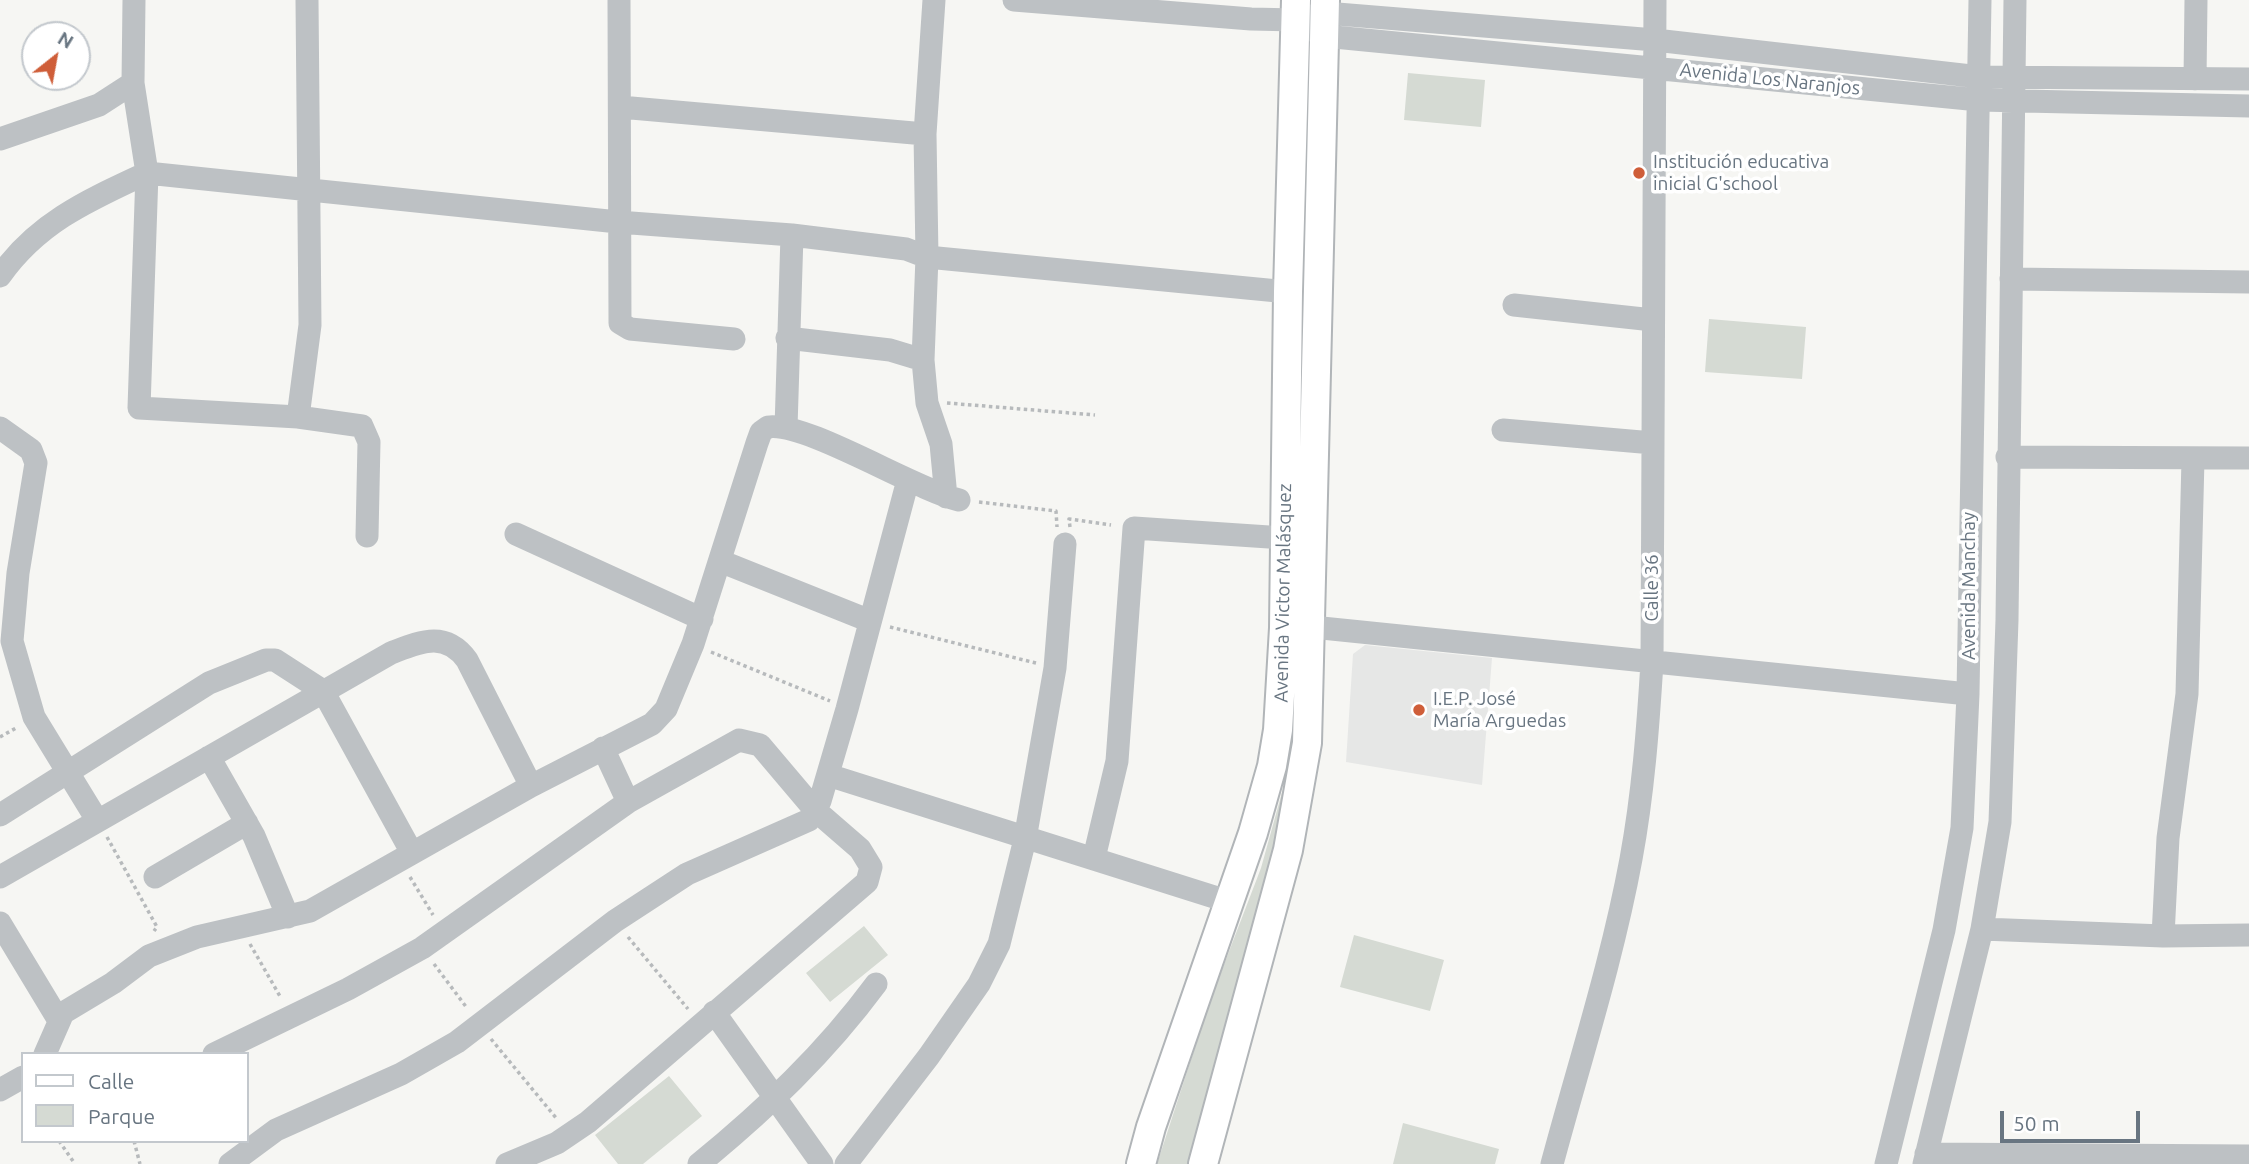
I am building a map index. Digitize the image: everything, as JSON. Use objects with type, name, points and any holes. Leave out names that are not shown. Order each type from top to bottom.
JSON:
[{"type":"main road","name":"Avenida Victor Malásquez","points":[[1141,1164],[1264,800],[1278,730],[1284,628],[1288,292],[1296,10]]},
{"type":"main road","name":"Avenida Victor Malásquez","points":[[1203,1164],[1298,806],[1307,743],[1312,627],[1325,16]]},
{"type":"street","points":[[134,0],[133,83],[147,173],[139,408],[298,417],[362,426],[369,442],[367,536]]},
{"type":"street","points":[[298,417],[310,325],[307,0]]},
{"type":"street","points":[[619,0],[620,323],[629,329],[734,339]]},
{"type":"street","points":[[934,0],[925,134],[927,257],[923,360],[927,403],[941,444],[953,499]]},
{"type":"street","name":"Avenida Los Naranjos","points":[[1014,0],[1296,10],[1655,67],[1979,100],[2249,106]]},
{"type":"street","name":"Calle 36","points":[[1552,1164],[1630,860],[1644,768],[1652,662],[1656,0]]},
{"type":"street","name":"Avenida Manchay","points":[[1886,1164],[1953,892],[1963,815],[1968,694],[1980,0]]},
{"type":"street","name":"Avenida Manchay","points":[[1925,1159],[1982,929],[1997,853],[2002,789],[2015,0]]},
{"type":"street","points":[[2195,79],[2196,0]]},
{"type":"street","name":"Avenida Los Naranjos","points":[[1325,16],[1655,40],[1980,77],[2249,79]]},
{"type":"street","points":[[0,139],[99,105],[133,83]]},
{"type":"street","points":[[620,107],[925,134]]},
{"type":"street","points":[[0,276],[46,225],[86,201],[147,173],[618,222],[792,235],[906,249],[927,257],[1288,292]]},
{"type":"street","points":[[786,428],[792,235]]},
{"type":"street","points":[[2011,279],[2249,282]]},
{"type":"street","points":[[1514,306],[1653,320]]},
{"type":"street","points":[[787,338],[890,350],[923,360]]},
{"type":"street","points":[[46,1052],[58,1019],[72,1006],[113,983],[149,956],[197,937],[288,918],[327,902],[409,861],[531,786],[660,717],[673,692],[702,619],[761,432],[773,426],[786,428],[953,499]]},
{"type":"street","points":[[0,428],[31,450],[36,463],[18,573],[12,641],[34,717],[97,820]]},
{"type":"street","points":[[1503,430],[1653,443]]},
{"type":"street","points":[[2007,457],[2249,458]]},
{"type":"street","points":[[2163,936],[2168,838],[2187,694],[2193,459]]},
{"type":"street","points":[[230,1164],[276,1130],[401,1074],[457,1041],[615,921],[687,874],[799,827],[815,810],[878,624],[908,480]]},
{"type":"street","points":[[1094,858],[1116,761],[1134,528],[1284,538]]},
{"type":"street","points":[[516,534],[702,619]]},
{"type":"street","points":[[845,1164],[904,1090],[990,964],[1009,914],[1055,668],[1064,535]]},
{"type":"street","points":[[720,561],[878,624]]},
{"type":"street","points":[[1312,627],[1968,694]]},
{"type":"street","points":[[0,877],[323,691],[400,649],[430,639],[447,642],[467,660],[531,786]]},
{"type":"street","points":[[0,815],[209,683],[266,660],[282,663],[323,691],[409,861]]},
{"type":"street","points":[[218,1052],[348,989],[422,948],[628,802],[720,749],[747,739],[767,752],[815,810],[860,849],[869,862],[870,877],[857,894],[707,1018],[588,1122],[557,1143],[507,1164]]},
{"type":"street","points":[[603,748],[628,802]]},
{"type":"street","points":[[209,757],[247,823],[271,872],[288,918]]},
{"type":"street","points":[[828,775],[1230,902]]},
{"type":"street","points":[[155,877],[247,823]]},
{"type":"street","points":[[0,923],[58,1019]]},
{"type":"street","points":[[1982,929],[2163,936],[2249,935]]},
{"type":"street","points":[[699,1164],[777,1098],[846,1024],[876,984]]},
{"type":"street","points":[[707,1018],[777,1098],[822,1164]]},
{"type":"street","points":[[0,1090],[21,1078]]},
{"type":"street","points":[[1925,1159],[2249,1156]]},
{"type":"path","points":[[937,402],[1095,415]]},
{"type":"path","points":[[953,499],[1056,511],[1064,535]]},
{"type":"path","points":[[1064,535],[1069,519],[1111,525]]},
{"type":"path","points":[[878,624],[1042,665]]},
{"type":"path","points":[[710,651],[832,702]]},
{"type":"path","points":[[0,737],[18,727]]},
{"type":"path","points":[[97,820],[157,927]]},
{"type":"path","points":[[409,861],[438,923]]},
{"type":"path","points":[[615,921],[707,1018]]},
{"type":"path","points":[[246,926],[254,953],[283,1001],[287,1017]]},
{"type":"path","points":[[429,957],[474,1017]]},
{"type":"path","points":[[489,1037],[560,1123]]},
{"type":"path","points":[[60,1143],[75,1164]]},
{"type":"path","points":[[135,1143],[140,1164]]},
{"type":"shaded area","name":"I.E.P. José María Arguedas","points":[[1365,645],[1492,658],[1482,785],[1346,762],[1353,654]]},
{"type":"green space","points":[[1408,73],[1485,80],[1481,127],[1404,120]]},
{"type":"green space","points":[[1709,319],[1806,327],[1802,379],[1705,372]]},
{"type":"green space","points":[[1296,724],[1294,781],[1191,1164],[1157,1164],[1210,1001],[1261,868],[1286,778]]},
{"type":"green space","points":[[864,926],[888,955],[830,1002],[806,973]]},
{"type":"green space","points":[[1354,935],[1444,960],[1430,1011],[1340,987]]},
{"type":"green space","points":[[669,1076],[702,1116],[643,1164],[618,1164],[595,1135]]},
{"type":"green space","points":[[1403,1123],[1499,1149],[1495,1164],[1393,1164]]},
{"type":"place","name":"Institución educativa inicial G'school","points":[[1639,173]]},
{"type":"place","name":"I.E.P. José María Arguedas","points":[[1419,710]]}]
